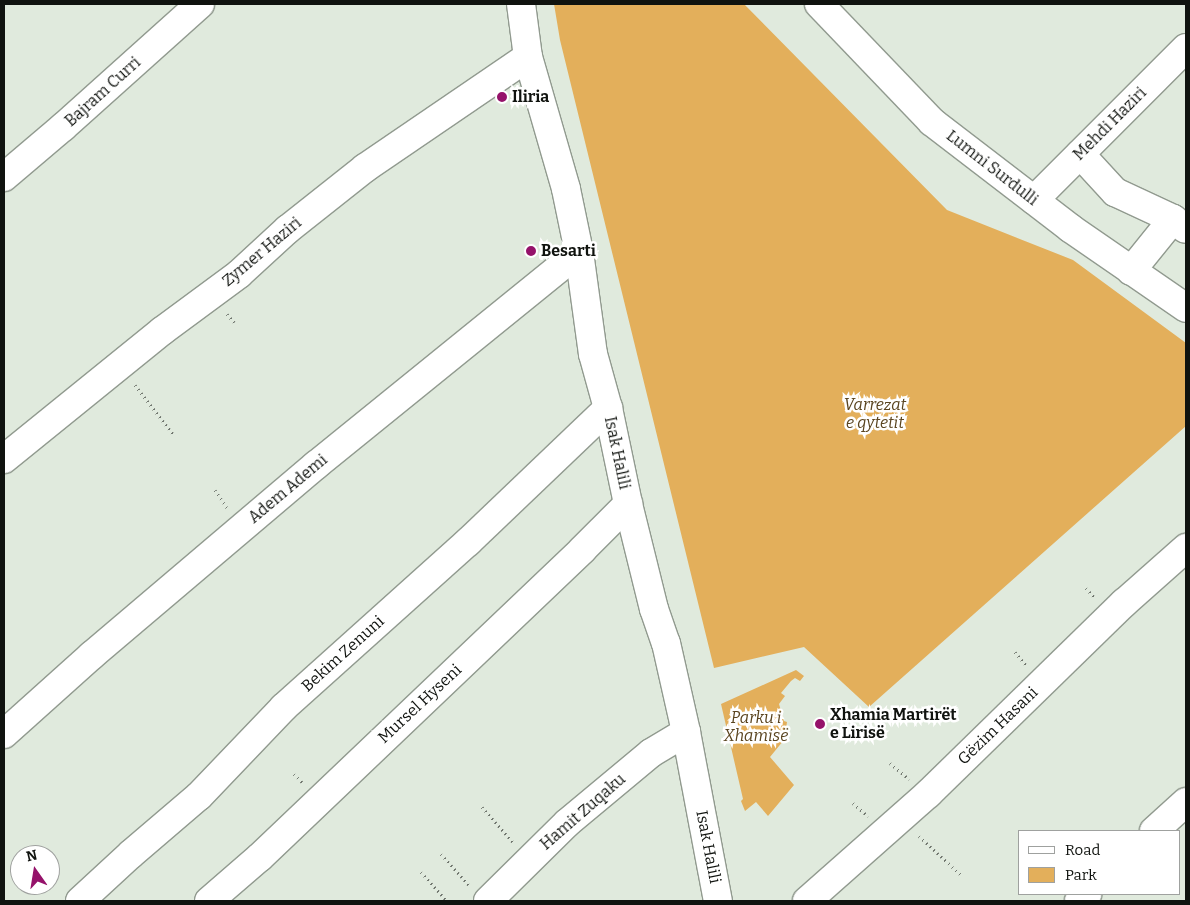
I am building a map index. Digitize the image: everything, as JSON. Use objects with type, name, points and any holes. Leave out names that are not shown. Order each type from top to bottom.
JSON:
[{"type":"street","name":"Bajram Curri","points":[[4,177],[63,128],[200,4]]},
{"type":"street","name":"Isak Halili","points":[[521,4],[528,57],[566,190],[579,252],[593,354],[608,408],[628,504],[666,643],[686,732],[712,897]]},
{"type":"street","name":"Lumni Surdulli","points":[[819,4],[932,122],[1034,200],[1131,271],[1186,308]]},
{"type":"street","name":"Mehdi Haziri","points":[[1034,200],[1186,48]]},
{"type":"street","name":"Zymer Haziri","points":[[4,459],[120,365],[239,274],[288,230],[365,168],[528,57]]},
{"type":"street","points":[[1080,154],[1115,192],[1180,224],[1131,271]]},
{"type":"street","name":"Adem Ademi","points":[[4,734],[92,655],[301,478],[579,252]]},
{"type":"street","name":"Bekim Zenuni","points":[[80,901],[131,854],[200,796],[284,707],[468,542],[608,408]]},
{"type":"street","name":"Mursel Hyseni","points":[[209,901],[260,857],[576,556],[628,504]]},
{"type":"street","name":"Gëzim Hasani","points":[[807,901],[900,819],[1136,592],[1186,548]]},
{"type":"street","name":"Hamit Zuqaku","points":[[480,895],[529,860],[567,823],[651,753],[686,732]]},
{"type":"street","points":[[1155,830],[1186,802]]},
{"type":"path","points":[[120,365],[173,434]]},
{"type":"path","points":[[482,807],[529,860]]},
{"type":"path","points":[[900,819],[962,876]]},
{"type":"path","points":[[441,854],[480,895]]},
{"type":"path","points":[[421,872],[447,901]]},
{"type":"green space","name":"Varrezat e qytetit","points":[[554,4],[744,4],[947,210],[1073,260],[1186,343],[1186,426],[869,707],[804,647],[714,668],[560,40]]},
{"type":"green space","name":"Parku i Xhamisë","points":[[796,670],[804,676],[800,681],[795,678],[791,681],[781,693],[785,696],[779,704],[784,721],[787,722],[786,729],[788,735],[770,757],[794,785],[768,816],[756,802],[745,811],[741,801],[743,799],[721,704]]},
{"type":"place","name":"Iliria","points":[[502,97]]},
{"type":"place","name":"Besarti","points":[[531,251]]},
{"type":"place","name":"Xhamia Martirët e Lirisë","points":[[820,724]]}]
